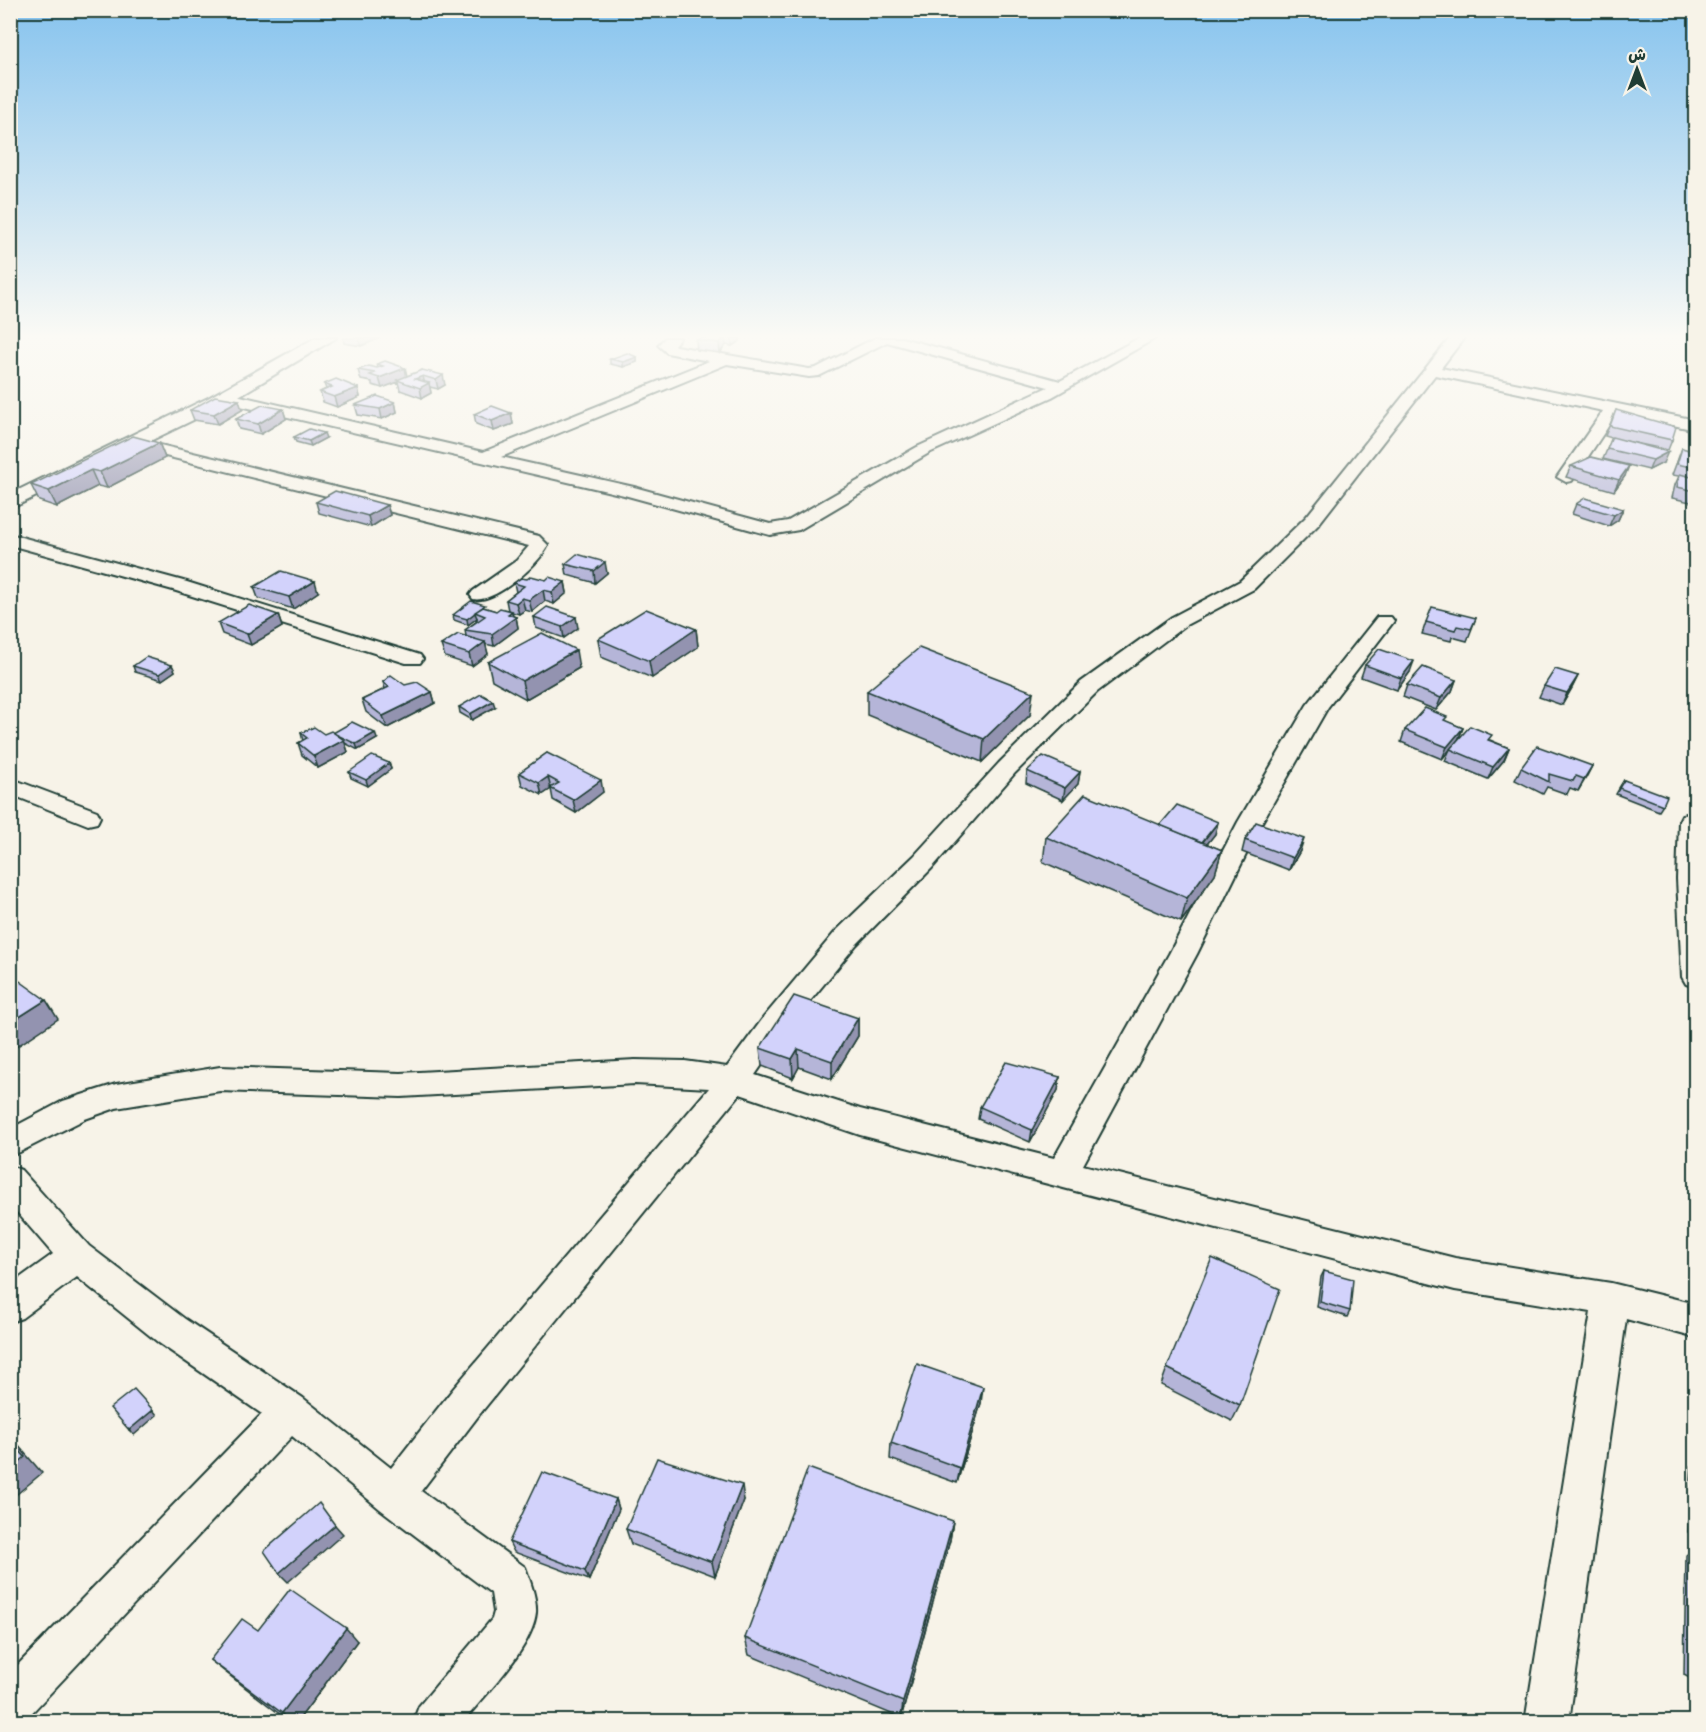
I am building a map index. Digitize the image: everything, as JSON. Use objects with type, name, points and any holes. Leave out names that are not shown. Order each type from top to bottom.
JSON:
[{"type":"street","points":[[10,503],[183,419]]},
{"type":"street","points":[[313,419],[628,491],[746,526],[770,530],[793,526],[923,450],[990,419]]},
{"type":"street","points":[[483,458],[579,419]]},
{"type":"street","points":[[394,1495],[466,1402],[734,1080],[774,1025],[846,938],[923,862],[1007,768],[1089,687],[1139,648],[1179,621],[1247,585],[1312,521],[1392,419]]},
{"type":"street","points":[[1566,477],[1606,419]]},
{"type":"street","points":[[1665,419],[1695,425]]},
{"type":"street","points":[[135,444],[532,540],[539,545],[537,552],[526,562],[480,595]]},
{"type":"street","points":[[10,538],[180,586],[413,659]]},
{"type":"street","points":[[1062,1174],[1184,954],[1250,822],[1306,724],[1318,705],[1384,621]]},
{"type":"street","points":[[10,785],[88,817]]},
{"type":"street","points":[[1690,821],[1690,879],[1695,977]]},
{"type":"street","points":[[10,1144],[74,1110],[116,1096],[159,1087],[220,1079],[401,1085],[635,1072],[685,1073],[734,1080],[860,1122],[1455,1274],[1611,1299],[1695,1321]]},
{"type":"street","points":[[10,1180],[77,1257],[172,1331],[290,1411],[394,1495],[510,1582],[515,1612],[510,1630],[435,1722]]},
{"type":"street","points":[[10,1306],[77,1257]]},
{"type":"street","points":[[1547,1722],[1611,1299]]},
{"type":"street","points":[[10,1705],[290,1411]]},
{"type":"building","points":[[236,419],[267,419],[258,424]]},
{"type":"building","points":[[1613,419],[1647,419],[1676,427],[1672,440],[1610,426]]},
{"type":"building","points":[[309,429],[324,433],[309,441],[294,437]]},
{"type":"building","points":[[133,436],[159,443],[100,472],[91,470],[49,491],[31,485]]},
{"type":"building","points":[[1612,437],[1668,452],[1653,460],[1607,449]]},
{"type":"building","points":[[1682,448],[1695,452],[1695,468],[1677,464]]},
{"type":"building","points":[[1591,457],[1629,466],[1619,480],[1571,466]]},
{"type":"building","points":[[1680,474],[1695,478],[1695,491],[1677,487]]},
{"type":"building","points":[[335,491],[387,505],[368,516],[316,502]]},
{"type":"building","points":[[1585,498],[1623,509],[1614,515],[1576,504]]},
{"type":"building","points":[[577,554],[605,562],[594,571],[565,564]]},
{"type":"building","points":[[281,571],[315,581],[289,597],[254,587]]},
{"type":"building","points":[[531,576],[546,580],[549,577],[565,582],[552,592],[543,590],[529,600],[522,598],[516,603],[506,600],[524,586],[514,583],[521,578],[527,579]]},
{"type":"building","points":[[471,601],[485,605],[467,619],[453,615]]},
{"type":"building","points":[[249,605],[278,615],[247,634],[218,623]]},
{"type":"building","points":[[483,607],[496,611],[500,608],[512,611],[508,614],[516,617],[492,634],[465,630],[485,616],[475,612]]},
{"type":"building","points":[[547,607],[576,617],[562,627],[534,617]]},
{"type":"building","points":[[1432,607],[1476,618],[1471,629],[1457,626],[1455,630],[1426,622]]},
{"type":"building","points":[[646,609],[696,629],[649,661],[598,639]]},
{"type":"building","points":[[542,633],[576,650],[522,681],[488,662]]},
{"type":"building","points":[[458,634],[485,642],[469,654],[441,645]]},
{"type":"building","points":[[919,648],[1033,692],[984,739],[867,691]]},
{"type":"building","points":[[1379,649],[1414,661],[1401,678],[1365,665]]},
{"type":"building","points":[[146,657],[172,665],[159,674],[133,666]]},
{"type":"building","points":[[1423,667],[1456,680],[1441,698],[1407,685]]},
{"type":"building","points":[[1555,669],[1578,676],[1567,693],[1544,686]]},
{"type":"building","points":[[391,675],[405,685],[417,682],[432,692],[383,716],[362,700],[389,687],[383,682]]},
{"type":"building","points":[[481,694],[493,701],[470,714],[459,707]]},
{"type":"building","points":[[1425,708],[1447,717],[1444,720],[1463,728],[1447,747],[1405,730]]},
{"type":"building","points":[[352,722],[375,733],[356,744],[333,733]]},
{"type":"building","points":[[1470,726],[1492,735],[1488,740],[1509,748],[1493,767],[1450,749]]},
{"type":"building","points":[[314,727],[324,734],[331,731],[344,740],[314,756],[298,743],[307,738],[301,733]]},
{"type":"building","points":[[1537,746],[1592,766],[1584,779],[1576,776],[1573,781],[1549,774],[1549,782],[1521,768]]},
{"type":"building","points":[[547,753],[601,780],[573,800],[550,788],[559,783],[548,777],[539,783],[519,773]]},
{"type":"building","points":[[372,756],[389,763],[366,780],[349,772]]},
{"type":"building","points":[[1043,756],[1080,772],[1065,788],[1027,771]]},
{"type":"building","points":[[1624,780],[1667,796],[1663,805],[1619,788]]},
{"type":"building","points":[[1085,794],[1222,850],[1187,898],[1046,837]]},
{"type":"building","points":[[1177,805],[1218,822],[1202,842],[1160,825]]},
{"type":"building","points":[[1256,822],[1304,839],[1293,858],[1245,840]]},
{"type":"building","points":[[10,974],[46,1000],[10,1023]]},
{"type":"building","points":[[794,996],[858,1018],[832,1061],[798,1049],[792,1059],[760,1048]]},
{"type":"building","points":[[1006,1062],[1060,1077],[1032,1130],[980,1107]]},
{"type":"building","points":[[1212,1258],[1280,1289],[1240,1405],[1167,1368]]},
{"type":"building","points":[[1324,1271],[1353,1279],[1350,1311],[1320,1302]]},
{"type":"building","points":[[917,1364],[983,1387],[960,1468],[891,1443]]},
{"type":"building","points":[[134,1389],[153,1410],[129,1430],[110,1408]]},
{"type":"building","points":[[10,1440],[25,1457],[10,1470]]},
{"type":"building","points":[[657,1458],[742,1485],[712,1562],[626,1529]]},
{"type":"building","points":[[808,1468],[953,1521],[903,1702],[745,1638]]},
{"type":"building","points":[[542,1472],[616,1499],[585,1571],[509,1542]]},
{"type":"building","points":[[319,1503],[335,1525],[279,1573],[264,1551]]},
{"type":"building","points":[[290,1589],[346,1628],[282,1713],[210,1660],[242,1619],[258,1630]]}]
